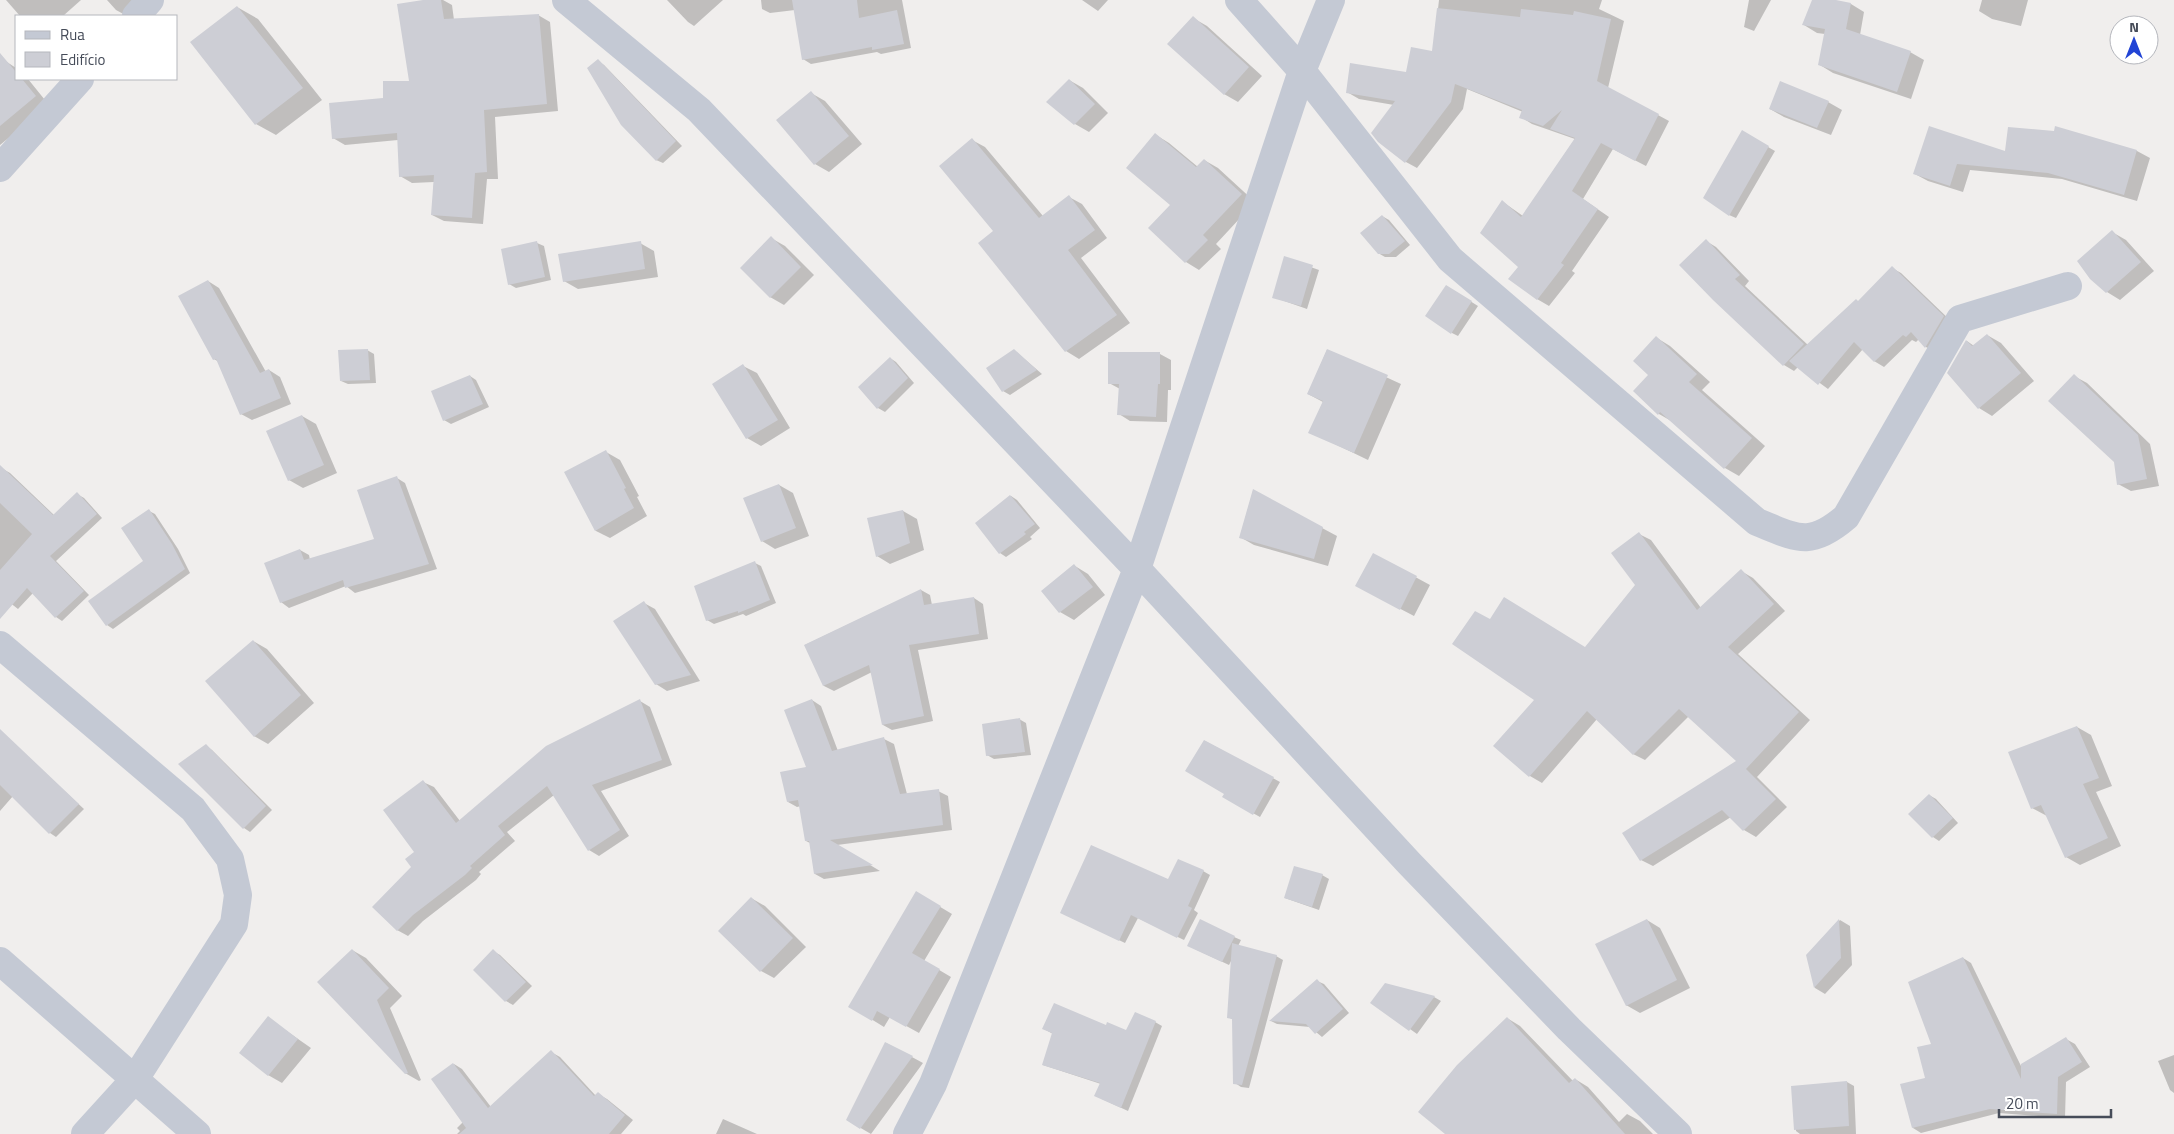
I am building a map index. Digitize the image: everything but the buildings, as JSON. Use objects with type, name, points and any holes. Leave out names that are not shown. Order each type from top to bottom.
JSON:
[{"type":"street","points":[[137,15],[150,0]]},
{"type":"street","points":[[566,0],[699,110],[1137,569],[1409,863],[1569,1029],[1678,1134]]},
{"type":"street","points":[[1239,0],[1302,71],[1450,259],[1757,522],[1791,536],[1813,538],[1832,528],[1846,516],[1960,319],[2068,286]]},
{"type":"street","points":[[907,1134],[933,1084],[1137,569],[1302,71],[1331,0]]},
{"type":"street","points":[[0,168],[79,80]]},
{"type":"street","points":[[0,645],[193,808],[230,859],[238,895],[234,924],[135,1080],[84,1134]]},
{"type":"street","points":[[0,961],[197,1134]]}]
